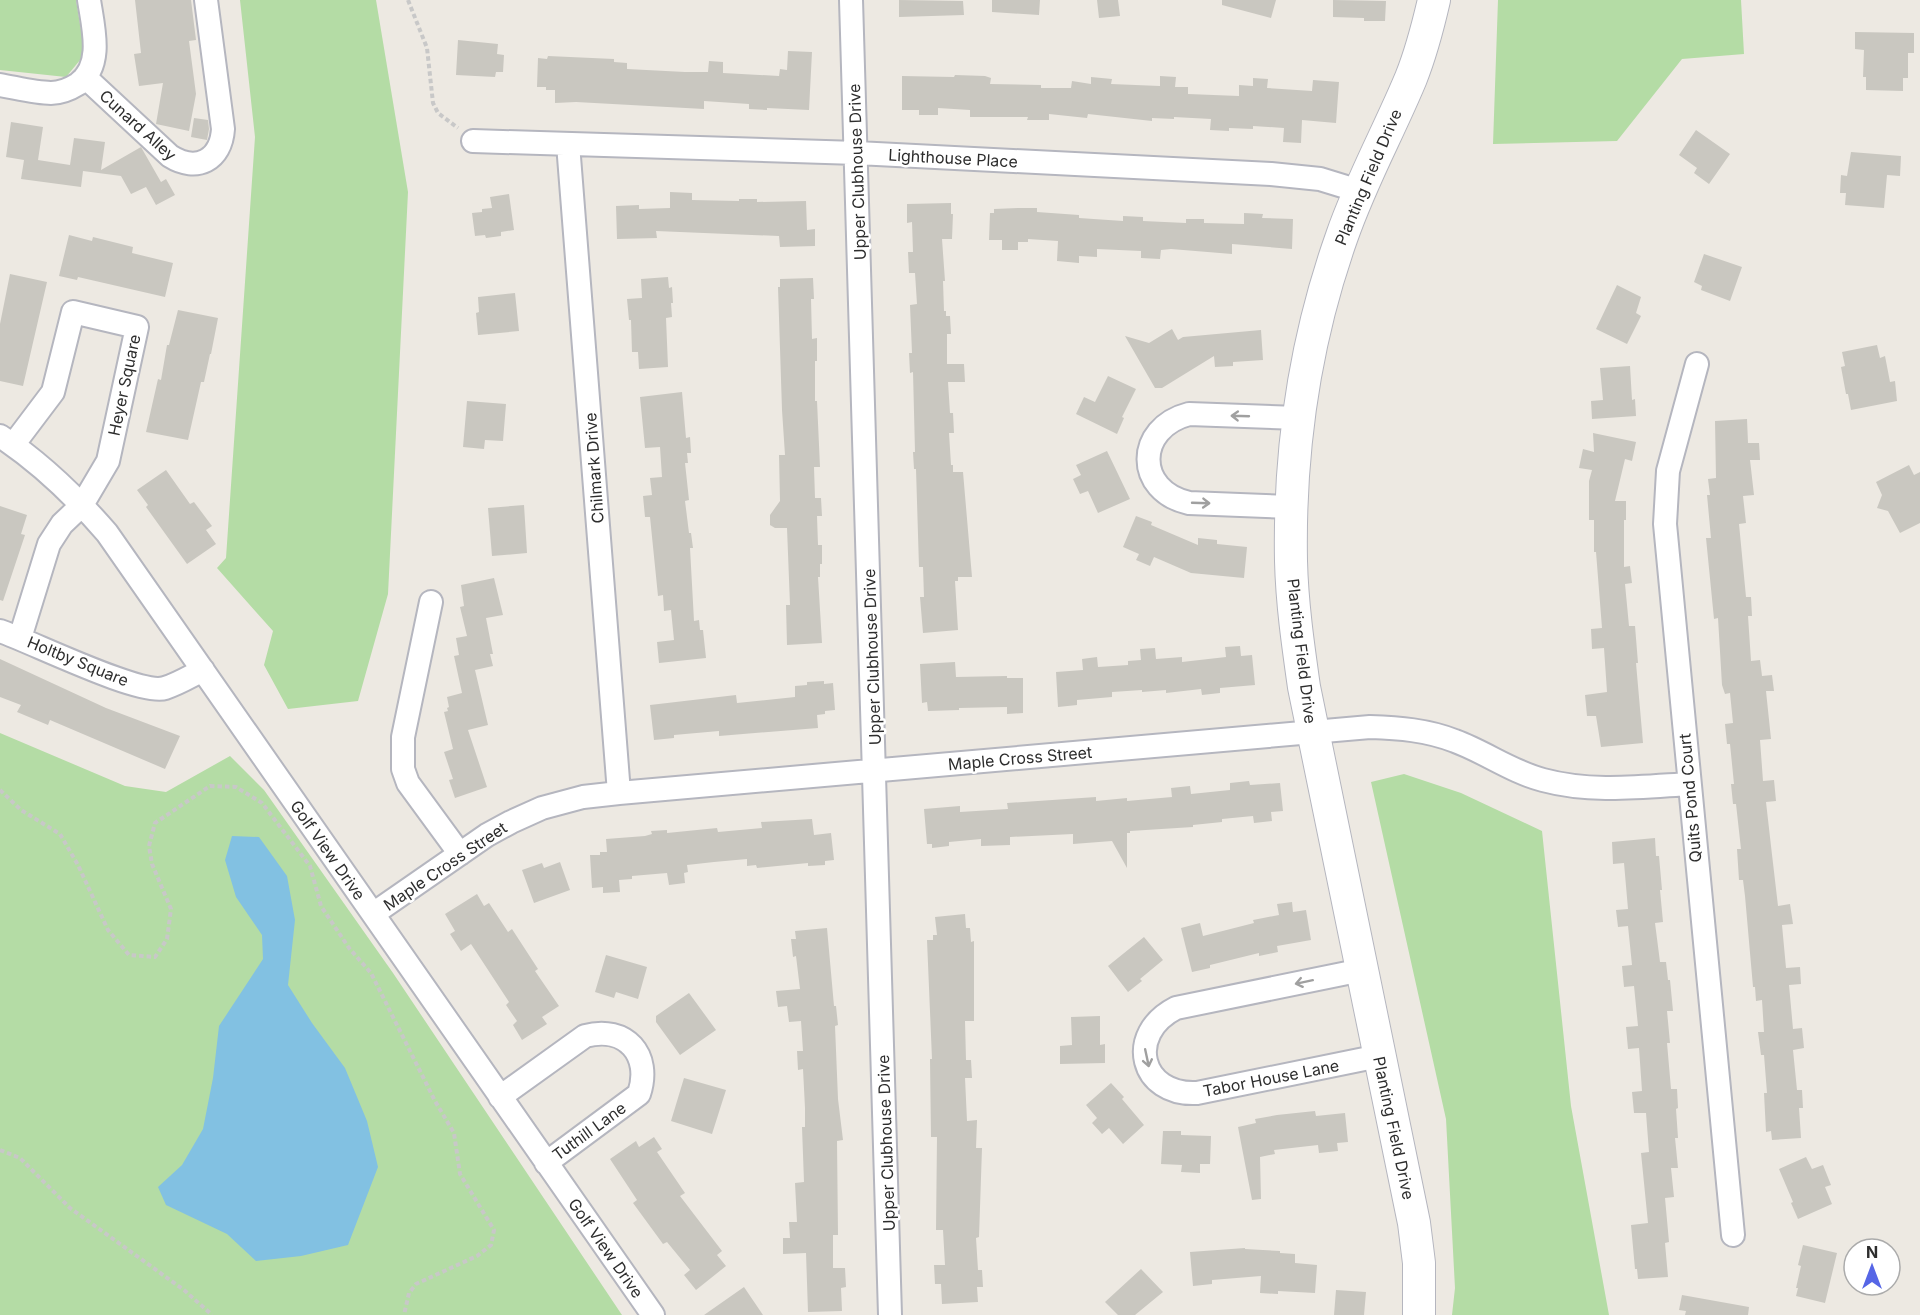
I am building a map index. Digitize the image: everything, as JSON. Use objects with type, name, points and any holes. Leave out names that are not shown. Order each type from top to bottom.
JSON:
[{"type":"street","points":[[0,85],[52,93],[63,92],[85,77],[94,60],[95,45],[89,0]]},
{"type":"street","name":"Cunard Alley","points":[[85,77],[170,156],[180,162],[193,164],[206,161],[216,153],[222,141],[223,129],[206,0]]},
{"type":"street","name":"Upper Clubhouse Drive","points":[[851,0],[890,1315]]},
{"type":"street","name":"Planting Field Drive","points":[[1419,1315],[1419,1263],[1414,1223],[1312,732],[1295,625],[1291,562],[1298,418],[1308,358],[1323,296],[1359,190],[1412,76],[1434,0]]},
{"type":"street","name":"Lighthouse Place","points":[[473,141],[857,153],[1271,174],[1320,179],[1359,190]]},
{"type":"street","name":"Chilmark Drive","points":[[568,144],[619,793]]},
{"type":"street","name":"Heyer Square","points":[[7,440],[53,392],[73,312],[137,327],[108,461],[82,505]]},
{"type":"street","name":"Quits Pond Court","points":[[1697,363],[1668,471],[1665,510],[1733,1235]]},
{"type":"street","points":[[1292,507],[1189,503],[1176,500],[1156,484],[1150,472],[1148,459],[1150,446],[1156,434],[1165,424],[1189,414],[1298,418]]},
{"type":"street","name":"Golf View Drive","points":[[7,440],[48,472],[82,505],[106,533],[653,1315]]},
{"type":"street","name":"Holtby Square","points":[[82,505],[62,524],[49,544],[10,635],[130,684],[163,689],[203,670]]},
{"type":"street","points":[[431,602],[403,736],[403,769],[408,783],[460,854]]},
{"type":"street","name":"Maple Cross Street","points":[[373,914],[487,835],[511,822],[542,808],[584,797],[619,793],[1370,727],[1431,733],[1456,741],[1516,770],[1566,785],[1606,789],[1689,784]]},
{"type":"street","name":"Tabor House Lane","points":[[1362,970],[1176,1008],[1164,1014],[1154,1023],[1145,1048],[1146,1061],[1151,1073],[1160,1083],[1183,1094],[1197,1094],[1379,1056]]},
{"type":"street","name":"Tuthill Lane","points":[[500,1097],[585,1036],[598,1033],[623,1038],[640,1057],[643,1082],[639,1094],[546,1163]]},
{"type":"path","points":[[408,0],[427,48],[433,103],[438,113],[473,141]]},
{"type":"path","points":[[0,790],[21,810],[60,834],[78,864],[108,930],[129,955],[154,957],[167,939],[171,909],[152,864],[148,846],[154,823],[210,786],[236,787],[262,803],[310,866],[321,906],[348,948],[371,973],[435,1101],[454,1133],[460,1174],[494,1230],[491,1245],[477,1257],[416,1284],[409,1293],[404,1315]]},
{"type":"path","points":[[0,1150],[20,1158],[70,1208],[184,1290],[212,1315]]},
{"type":"green space","points":[[0,0],[76,0],[85,54],[66,77],[0,70]]},
{"type":"green space","points":[[240,0],[376,0],[408,192],[388,594],[358,701],[288,709],[264,665],[273,631],[217,568],[226,558],[255,137]]},
{"type":"green space","points":[[1498,0],[1741,0],[1744,54],[1682,59],[1617,141],[1493,144]]},
{"type":"green space","points":[[0,733],[125,786],[166,792],[230,756],[264,790],[393,973],[622,1315],[0,1315]]},
{"type":"green space","points":[[1404,774],[1461,793],[1542,831],[1571,1106],[1609,1315],[1452,1315],[1455,1288],[1446,1119],[1371,782]]},
{"type":"water","points":[[232,836],[259,837],[287,876],[295,920],[288,985],[345,1068],[367,1121],[378,1167],[348,1245],[301,1256],[256,1261],[227,1234],[166,1205],[158,1187],[182,1165],[203,1129],[213,1078],[219,1026],[263,959],[262,935],[236,897],[225,860]]},
{"type":"building","points":[[135,0],[191,0],[196,40],[189,41],[196,94],[189,131],[156,124],[163,83],[139,86],[134,54],[141,53]]},
{"type":"building","points":[[899,0],[963,1],[964,15],[899,17]]},
{"type":"building","points":[[992,0],[1040,0],[1039,15],[992,12]]},
{"type":"building","points":[[1097,0],[1118,0],[1120,16],[1099,18]]},
{"type":"building","points":[[1222,0],[1276,0],[1271,18],[1222,5]]},
{"type":"building","points":[[1333,0],[1386,1],[1385,21],[1333,17]]},
{"type":"building","points":[[1855,32],[1914,33],[1914,53],[1908,53],[1908,78],[1903,78],[1903,91],[1866,90],[1866,77],[1863,77],[1864,50],[1855,49]]},
{"type":"building","points":[[458,40],[498,44],[497,54],[504,55],[503,72],[496,72],[495,77],[456,75]]},
{"type":"building","points":[[788,51],[812,52],[809,110],[749,109],[749,104],[704,101],[704,109],[576,102],[555,103],[555,90],[537,87],[538,58],[547,59],[548,56],[614,59],[614,62],[627,63],[627,69],[685,72],[708,72],[709,61],[723,62],[723,73],[779,76],[780,69],[787,70]]},
{"type":"building","points":[[955,75],[985,76],[991,78],[990,84],[1041,85],[1041,88],[1071,88],[1072,81],[1091,84],[1091,77],[1112,79],[1111,84],[1160,86],[1160,76],[1176,77],[1175,87],[1188,87],[1188,94],[1239,96],[1239,85],[1253,86],[1253,78],[1268,79],[1267,88],[1312,91],[1313,80],[1339,82],[1336,123],[1302,120],[1301,143],[1283,142],[1284,128],[1253,126],[1253,129],[1210,130],[1211,119],[1174,117],[1174,119],[1152,118],[1152,121],[1088,114],[1087,118],[1049,114],[1049,120],[1027,120],[1028,117],[970,117],[970,110],[938,108],[938,115],[919,115],[919,110],[902,110],[902,76],[954,77]]},
{"type":"building","points":[[194,118],[208,120],[207,140],[191,137]]},
{"type":"building","points":[[11,122],[43,127],[38,160],[70,165],[74,138],[105,142],[101,170],[141,147],[161,182],[166,179],[175,195],[156,205],[146,187],[131,194],[121,176],[83,171],[81,187],[21,179],[24,160],[6,157]]},
{"type":"building","points":[[1696,130],[1730,154],[1709,184],[1694,173],[1697,168],[1679,155]]},
{"type":"building","points":[[1851,152],[1901,156],[1900,176],[1887,175],[1884,208],[1845,205],[1846,193],[1840,193],[1841,175],[1847,176]]},
{"type":"building","points":[[670,192],[692,193],[692,200],[806,201],[807,230],[815,229],[815,246],[780,247],[779,236],[656,231],[657,238],[617,239],[616,206],[639,205],[639,209],[670,208]]},
{"type":"building","points":[[509,194],[514,230],[501,232],[501,236],[486,238],[485,235],[475,236],[472,213],[492,208],[490,197]]},
{"type":"building","points":[[951,203],[952,239],[942,239],[945,281],[943,281],[944,311],[946,311],[946,316],[950,316],[951,334],[947,334],[947,364],[964,364],[965,382],[948,382],[954,433],[949,433],[953,472],[963,472],[972,577],[958,577],[958,581],[955,581],[958,630],[923,633],[920,597],[924,597],[923,567],[919,567],[916,469],[914,469],[913,452],[915,452],[913,372],[910,373],[909,353],[912,353],[910,305],[917,304],[915,273],[909,273],[908,252],[913,252],[912,222],[907,223],[907,204]]},
{"type":"building","points":[[1037,208],[1037,212],[1079,215],[1079,218],[1123,221],[1123,216],[1143,217],[1143,221],[1186,223],[1186,219],[1204,219],[1204,223],[1244,224],[1244,213],[1263,214],[1262,218],[1293,219],[1292,249],[1232,244],[1232,254],[1171,249],[1161,250],[1160,259],[1141,258],[1141,251],[1097,249],[1097,257],[1079,256],[1079,263],[1057,261],[1058,241],[1028,239],[1028,242],[1018,242],[1018,250],[1002,250],[1002,240],[989,240],[990,213],[994,213],[994,209]]},
{"type":"building","points":[[69,235],[92,241],[93,237],[133,247],[132,253],[173,263],[165,297],[78,277],[77,280],[59,276]]},
{"type":"building","points":[[1704,254],[1742,267],[1730,301],[1701,290],[1702,286],[1694,282]]},
{"type":"building","points":[[10,274],[47,282],[23,386],[0,381],[0,324]]},
{"type":"building","points":[[668,277],[669,288],[672,287],[673,303],[671,303],[672,317],[666,318],[668,367],[639,369],[638,352],[632,352],[631,320],[629,320],[627,299],[642,298],[641,279]]},
{"type":"building","points":[[813,278],[812,339],[817,338],[815,401],[817,401],[820,467],[814,467],[815,498],[821,498],[822,516],[817,516],[818,545],[822,545],[822,564],[820,564],[820,577],[818,577],[822,643],[787,645],[786,605],[790,605],[787,528],[775,528],[770,525],[770,515],[780,501],[779,455],[785,455],[778,287],[780,287],[780,279]]},
{"type":"building","points":[[1617,285],[1641,297],[1636,313],[1641,316],[1627,344],[1596,329]]},
{"type":"building","points":[[515,293],[519,331],[478,335],[476,313],[479,312],[478,297]]},
{"type":"building","points":[[178,310],[218,318],[188,440],[146,432],[158,379],[161,380],[167,345],[169,345]]},
{"type":"building","points":[[1172,329],[1178,340],[1183,337],[1261,330],[1263,360],[1233,362],[1233,366],[1215,367],[1214,356],[1162,388],[1155,388],[1125,336],[1149,343]]},
{"type":"building","points":[[1877,345],[1880,358],[1885,356],[1890,382],[1895,381],[1897,401],[1851,410],[1841,367],[1845,366],[1842,352]]},
{"type":"building","points":[[1630,366],[1632,400],[1635,399],[1636,416],[1592,419],[1591,401],[1603,400],[1600,368]]},
{"type":"building","points":[[1108,376],[1136,389],[1122,417],[1124,418],[1117,434],[1076,414],[1084,397],[1095,402]]},
{"type":"building","points":[[682,392],[686,438],[690,437],[691,453],[687,453],[688,463],[685,463],[689,500],[685,501],[693,548],[690,548],[694,621],[699,620],[700,630],[703,630],[706,658],[659,663],[657,642],[674,640],[671,610],[664,611],[663,595],[658,596],[650,517],[645,517],[643,496],[652,495],[650,478],[662,477],[660,447],[645,448],[640,397]]},
{"type":"building","points":[[467,401],[506,404],[503,441],[485,440],[484,449],[463,447]]},
{"type":"building","points":[[1747,419],[1748,443],[1759,443],[1760,460],[1750,460],[1754,495],[1743,496],[1746,523],[1739,524],[1746,597],[1751,597],[1752,616],[1748,616],[1751,661],[1760,660],[1762,676],[1772,675],[1774,691],[1766,691],[1771,739],[1760,740],[1763,781],[1774,780],[1776,801],[1766,802],[1778,906],[1790,904],[1793,924],[1782,925],[1786,968],[1800,967],[1801,984],[1789,985],[1793,1029],[1802,1028],[1804,1048],[1793,1050],[1797,1090],[1802,1090],[1803,1108],[1799,1108],[1801,1138],[1772,1140],[1771,1131],[1766,1132],[1764,1093],[1767,1093],[1764,1055],[1761,1055],[1758,1032],[1764,1032],[1762,1000],[1756,1001],[1755,987],[1753,987],[1743,880],[1739,880],[1737,849],[1741,849],[1736,804],[1733,804],[1731,784],[1734,784],[1730,744],[1727,744],[1725,724],[1733,723],[1730,693],[1725,694],[1722,685],[1718,618],[1714,619],[1706,538],[1711,538],[1707,495],[1710,495],[1708,479],[1716,478],[1715,421]]},
{"type":"building","points":[[1593,433],[1636,442],[1632,461],[1625,459],[1615,501],[1626,501],[1624,567],[1630,566],[1632,583],[1625,584],[1629,626],[1635,626],[1643,743],[1601,747],[1596,716],[1587,716],[1585,695],[1607,692],[1604,648],[1592,649],[1591,629],[1602,628],[1596,552],[1594,552],[1594,520],[1589,520],[1589,481],[1592,470],[1579,468],[1583,449],[1594,452]]},
{"type":"building","points":[[1107,451],[1130,499],[1098,513],[1088,491],[1080,494],[1073,479],[1081,475],[1076,465]]},
{"type":"building","points":[[1909,465],[1914,475],[1920,472],[1920,523],[1900,533],[1888,511],[1877,508],[1882,495],[1876,482]]},
{"type":"building","points":[[166,470],[190,504],[194,502],[212,526],[206,530],[216,544],[187,564],[146,507],[148,505],[137,490]]},
{"type":"building","points":[[524,505],[527,553],[492,556],[488,508]]},
{"type":"building","points":[[0,506],[27,515],[21,534],[25,535],[3,601],[0,600]]},
{"type":"building","points":[[1136,516],[1198,545],[1198,538],[1217,540],[1217,544],[1247,547],[1244,578],[1191,573],[1154,557],[1150,566],[1136,560],[1139,554],[1123,547]]},
{"type":"building","points":[[494,578],[503,615],[486,618],[493,666],[475,670],[488,725],[468,730],[487,787],[455,798],[449,780],[453,779],[444,752],[453,749],[444,712],[448,711],[449,707],[447,697],[462,693],[454,656],[459,655],[456,638],[467,636],[460,607],[464,606],[461,585]]},
{"type":"building","points":[[1240,646],[1241,656],[1252,655],[1255,685],[1220,688],[1220,693],[1202,695],[1201,689],[1166,693],[1166,690],[1112,692],[1112,697],[1077,700],[1077,705],[1058,707],[1056,672],[1083,670],[1082,659],[1097,657],[1098,667],[1128,665],[1128,661],[1141,660],[1140,649],[1155,648],[1156,659],[1182,657],[1182,662],[1226,657],[1225,647]]},
{"type":"building","points":[[0,659],[106,708],[180,736],[165,769],[50,720],[48,725],[17,712],[21,705],[0,697]]},
{"type":"building","points":[[955,662],[956,677],[1023,678],[1023,713],[1007,714],[1007,707],[928,711],[927,702],[922,703],[920,664]]},
{"type":"building","points":[[824,681],[824,684],[833,683],[835,710],[817,715],[818,728],[719,736],[719,731],[674,735],[674,738],[654,740],[650,705],[736,695],[737,703],[795,697],[795,686],[807,685],[807,682]]},
{"type":"building","points":[[1249,781],[1250,785],[1280,783],[1283,811],[1271,812],[1272,821],[1254,823],[1253,816],[1222,819],[1222,822],[1193,825],[1193,827],[1130,831],[1127,833],[1127,868],[1112,841],[1073,844],[1073,834],[1010,837],[1010,845],[981,846],[981,839],[949,842],[949,846],[932,848],[932,844],[927,844],[924,809],[960,806],[960,812],[1008,809],[1007,803],[1096,797],[1096,801],[1127,798],[1127,801],[1172,797],[1171,788],[1190,786],[1191,794],[1230,790],[1230,783]]},
{"type":"building","points":[[812,819],[814,835],[831,833],[834,860],[825,861],[825,865],[808,866],[808,863],[757,868],[756,865],[747,866],[747,859],[714,862],[687,865],[688,872],[684,873],[685,883],[669,885],[667,873],[632,876],[632,879],[619,880],[620,892],[603,893],[603,887],[592,888],[590,855],[607,852],[606,839],[645,836],[652,834],[651,831],[667,830],[667,833],[717,828],[718,832],[762,828],[761,822]]},
{"type":"building","points":[[1655,838],[1656,856],[1659,856],[1663,922],[1655,923],[1660,962],[1666,962],[1668,980],[1670,980],[1673,1011],[1667,1011],[1670,1043],[1667,1043],[1671,1089],[1677,1089],[1678,1138],[1675,1138],[1678,1168],[1671,1168],[1674,1197],[1665,1198],[1669,1242],[1665,1243],[1668,1277],[1638,1279],[1631,1225],[1648,1223],[1641,1153],[1649,1152],[1646,1113],[1634,1113],[1632,1092],[1642,1091],[1639,1048],[1628,1049],[1626,1027],[1638,1026],[1634,986],[1624,987],[1622,966],[1632,965],[1628,926],[1618,927],[1616,910],[1628,909],[1624,863],[1613,864],[1612,842]]},
{"type":"building","points":[[560,862],[570,890],[534,903],[522,870],[542,863],[544,868]]},
{"type":"building","points":[[477,894],[484,906],[489,903],[508,932],[512,929],[538,969],[535,971],[559,1006],[542,1017],[547,1024],[522,1040],[513,1025],[517,1021],[506,1005],[509,1002],[471,944],[461,951],[450,934],[455,931],[445,914]]},
{"type":"building","points":[[1292,902],[1293,912],[1306,910],[1311,940],[1277,946],[1278,952],[1259,956],[1259,953],[1210,965],[1210,968],[1192,972],[1181,928],[1200,923],[1203,936],[1254,923],[1253,920],[1279,915],[1277,904]]},
{"type":"building","points":[[965,914],[966,928],[970,928],[971,942],[974,941],[974,1021],[965,1021],[966,1060],[971,1060],[972,1078],[965,1078],[967,1121],[977,1120],[976,1148],[982,1148],[979,1237],[976,1238],[978,1270],[982,1270],[983,1287],[977,1287],[978,1302],[942,1304],[941,1284],[935,1284],[934,1265],[945,1265],[943,1230],[936,1230],[937,1137],[931,1137],[930,1059],[932,1059],[927,940],[933,940],[933,935],[937,935],[935,917]]},
{"type":"building","points":[[827,928],[834,1006],[836,1006],[838,1025],[835,1026],[838,1099],[843,1140],[837,1141],[838,1235],[833,1235],[833,1268],[845,1268],[846,1287],[841,1288],[842,1311],[808,1312],[806,1253],[783,1254],[783,1238],[790,1238],[789,1222],[797,1222],[795,1183],[804,1182],[803,1069],[798,1070],[797,1051],[803,1051],[801,1021],[789,1022],[787,1006],[778,1007],[776,991],[800,989],[796,956],[793,957],[791,939],[796,939],[795,931]]},
{"type":"building","points":[[1144,937],[1163,960],[1128,992],[1108,966]]},
{"type":"building","points":[[606,955],[647,967],[638,999],[616,992],[614,998],[595,992]]},
{"type":"building","points":[[689,993],[716,1030],[680,1055],[656,1022],[656,1016]]},
{"type":"building","points":[[1100,1016],[1100,1045],[1105,1044],[1105,1063],[1060,1064],[1060,1046],[1072,1045],[1071,1017]]},
{"type":"building","points":[[684,1078],[726,1090],[712,1134],[671,1121]]},
{"type":"building","points":[[1111,1083],[1144,1125],[1123,1144],[1109,1128],[1102,1134],[1092,1123],[1097,1118],[1086,1105]]},
{"type":"building","points":[[1315,1111],[1316,1116],[1345,1113],[1348,1142],[1337,1143],[1338,1151],[1319,1153],[1318,1145],[1274,1150],[1275,1154],[1260,1157],[1261,1199],[1252,1200],[1238,1127],[1256,1123],[1255,1119]]},
{"type":"building","points":[[1163,1131],[1181,1131],[1181,1135],[1211,1136],[1210,1164],[1200,1164],[1200,1173],[1181,1172],[1182,1165],[1161,1164]]},
{"type":"building","points":[[654,1137],[662,1149],[657,1152],[685,1193],[680,1196],[722,1251],[717,1255],[726,1266],[696,1290],[684,1275],[690,1270],[667,1242],[663,1244],[633,1203],[637,1200],[610,1159],[636,1141],[639,1147]]},
{"type":"building","points":[[1806,1157],[1812,1169],[1823,1165],[1831,1185],[1825,1187],[1832,1204],[1798,1219],[1779,1169]]},
{"type":"building","points":[[1803,1245],[1837,1253],[1825,1303],[1796,1296],[1801,1266],[1798,1265]]},
{"type":"building","points":[[1245,1248],[1295,1254],[1295,1263],[1317,1265],[1315,1293],[1278,1291],[1278,1294],[1260,1293],[1261,1276],[1212,1280],[1212,1284],[1193,1286],[1190,1252]]},
{"type":"building","points":[[1141,1269],[1163,1292],[1135,1315],[1118,1315],[1105,1302]]},
{"type":"building","points":[[744,1287],[763,1315],[704,1315]]},
{"type":"building","points":[[1336,1290],[1366,1292],[1364,1315],[1334,1315]]},
{"type":"building","points":[[1682,1295],[1749,1307],[1748,1315],[1685,1315],[1686,1311],[1679,1310]]}]
